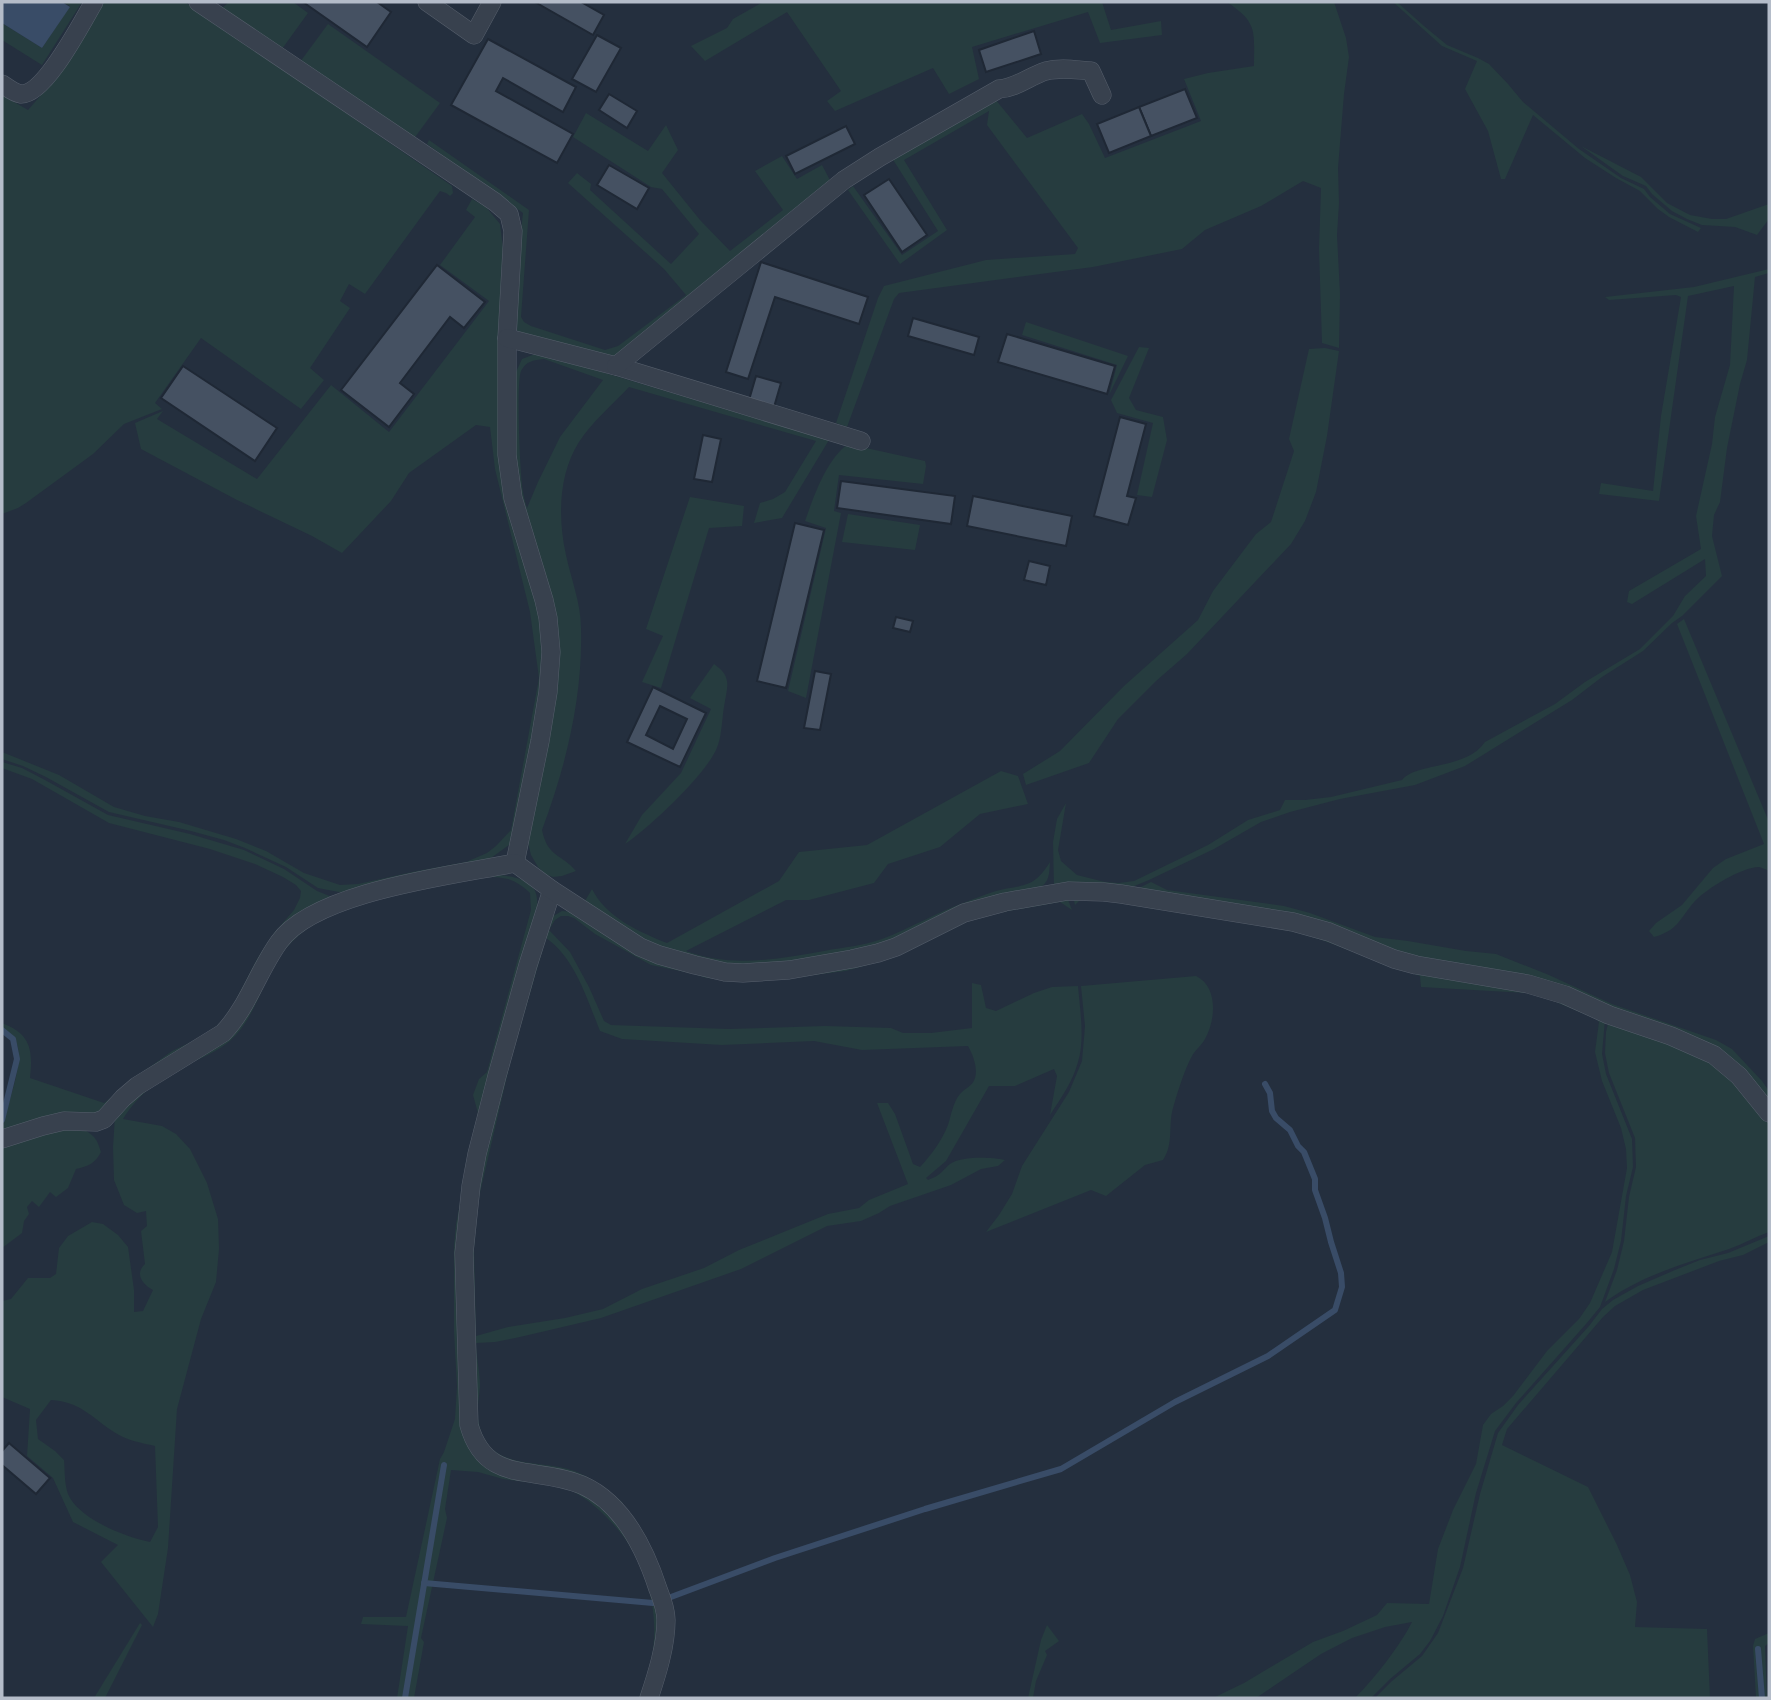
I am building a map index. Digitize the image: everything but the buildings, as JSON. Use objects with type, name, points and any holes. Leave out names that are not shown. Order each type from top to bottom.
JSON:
[{"type":"street","points":[[2,84],[23,94],[35,91],[55,68],[94,2]]},
{"type":"street","points":[[428,2],[474,35],[492,2]]},
{"type":"street","points":[[204,3],[495,202],[509,214],[512,222],[513,249],[507,338],[507,455],[513,498],[544,600],[551,652],[541,741],[515,863]]},
{"type":"street","points":[[616,366],[844,180],[999,89],[1007,89],[1045,72],[1070,69],[1091,71],[1102,95]]},
{"type":"street","points":[[507,338],[616,366],[861,441]]},
{"type":"street","points":[[2,1139],[64,1121],[96,1122],[104,1119],[137,1086],[176,1060],[209,1043],[228,1027],[242,1009],[258,975],[279,941],[289,930],[316,913],[350,899],[396,886],[515,863],[608,928],[649,951],[724,972],[789,970],[878,953],[896,947],[964,913],[1068,891],[1104,892],[1268,917],[1329,932],[1394,959],[1416,965],[1528,984],[1564,995],[1703,1050],[1725,1063],[1739,1076],[1769,1113]]},
{"type":"street","points":[[552,890],[497,1076],[471,1186],[464,1253],[469,1425],[480,1450],[488,1459],[511,1470],[552,1476],[597,1493],[609,1502],[632,1532],[652,1570],[666,1619],[649,1698]]},
{"type":"green space","points":[[62,2],[82,2],[42,65],[2,40],[2,23],[42,48],[70,6]]},
{"type":"green space","points":[[104,2],[185,2],[452,186],[453,193],[450,196],[440,191],[365,294],[349,284],[340,301],[350,308],[310,368],[324,380],[301,409],[201,338],[155,403],[162,409],[124,424],[93,454],[26,503],[2,514],[2,95],[28,110],[42,94]]},
{"type":"green space","points":[[229,2],[293,2],[308,13],[282,49],[222,8]]},
{"type":"green space","points":[[763,2],[1102,2],[1111,30],[1161,21],[1162,35],[1100,43],[1088,12],[972,47],[979,79],[949,94],[933,68],[835,111],[827,101],[841,91],[787,12],[705,61],[691,46],[727,28],[733,19]]},
{"type":"green space","points":[[1227,2],[1334,2],[1346,38],[1349,57],[1338,168],[1339,348],[1322,343],[1319,249],[1321,188],[1303,181],[1261,206],[1205,230],[1182,249],[1093,267],[899,293],[894,299],[847,427],[836,423],[884,286],[986,260],[1075,254],[1078,248],[987,125],[989,111],[904,160],[947,230],[900,264],[848,190],[853,186],[902,255],[938,231],[892,158],[995,99],[1027,138],[1082,114],[1105,158],[1201,121],[1184,79],[1254,66],[1252,29],[1244,16]]},
{"type":"green space","points":[[1393,2],[1397,2],[1447,45],[1489,64],[1523,102],[1579,149],[1621,178],[1644,189],[1670,214],[1701,228],[1698,232],[1669,217],[1640,191],[1585,158],[1533,115],[1505,179],[1501,179],[1488,131],[1465,89],[1477,61],[1442,46]]},
{"type":"green space","points":[[328,24],[440,103],[413,140],[300,62]]},
{"type":"green space","points":[[586,113],[648,151],[666,125],[678,150],[662,173],[700,220],[730,251],[783,210],[755,171],[782,156],[797,179],[822,165],[832,184],[614,358],[521,334],[515,329],[511,317],[523,213],[427,144],[429,140],[529,210],[521,317],[524,322],[605,350],[618,346],[686,295],[664,269],[568,183],[577,173],[591,184],[590,190],[671,264],[699,234],[662,189],[651,187],[573,137]]},
{"type":"green space","points":[[1581,146],[1641,177],[1667,203],[1690,215],[1726,219],[1769,204],[1769,219],[1757,235],[1735,227],[1702,225],[1672,211],[1646,186],[1623,176]]},
{"type":"green space","points":[[472,199],[486,207],[500,224],[503,248],[499,377],[544,631],[544,687],[516,832],[509,845],[484,863],[344,893],[318,888],[286,867],[224,840],[109,812],[46,777],[2,759],[2,752],[59,775],[114,807],[236,839],[266,851],[304,873],[340,885],[358,884],[466,862],[487,853],[511,830],[539,678],[530,612],[495,469],[490,427],[476,425],[409,473],[391,501],[342,553],[141,449],[135,423],[163,411],[157,419],[257,479],[331,385],[389,432],[489,301],[440,265],[475,217],[466,210]]},
{"type":"green space","points":[[1769,269],[1769,273],[1755,277],[1747,360],[1727,448],[1720,502],[1714,515],[1712,536],[1722,576],[1643,651],[1572,700],[1465,766],[1415,785],[1340,799],[1261,822],[1214,849],[1122,891],[1054,888],[1053,842],[1057,819],[1066,803],[1058,850],[1061,861],[1077,875],[1105,882],[1134,881],[1208,845],[1248,820],[1280,810],[1285,800],[1331,797],[1402,780],[1419,770],[1466,757],[1477,751],[1485,742],[1555,704],[1585,682],[1640,649],[1673,616],[1685,596],[1706,576],[1705,559],[1632,604],[1627,602],[1629,591],[1701,549],[1696,516],[1712,444],[1715,417],[1730,365],[1734,286],[1688,296],[1659,501],[1599,494],[1601,483],[1653,491],[1661,416],[1681,297],[1676,295],[1609,300],[1605,297],[1694,287]]},
{"type":"green space","points":[[1026,322],[1128,356],[1109,395],[1117,365],[1022,335]]},
{"type":"green space","points":[[1139,347],[1149,348],[1129,398],[1136,410],[1163,417],[1167,440],[1152,497],[1137,495],[1153,423],[1117,413],[1111,400]]},
{"type":"green space","points":[[1309,349],[1339,351],[1327,436],[1316,492],[1305,521],[1291,544],[1187,654],[1118,719],[1089,763],[1026,785],[1023,774],[1060,751],[1124,686],[1198,620],[1213,591],[1256,534],[1271,522],[1294,451],[1289,439]]},
{"type":"green space","points":[[535,354],[545,355],[829,440],[782,518],[754,523],[760,503],[785,492],[816,441],[629,387],[596,420],[579,442],[567,469],[561,512],[563,541],[581,619],[579,680],[565,756],[542,830],[551,851],[576,871],[553,877],[538,867],[528,843],[552,708],[537,564],[515,470],[516,372],[522,359]],"holes":[[[544,359],[603,380],[560,437],[527,508],[520,450],[521,371],[528,363]]]},
{"type":"green space","points":[[848,444],[925,461],[926,466],[923,484],[839,475],[834,511],[841,513],[806,698],[788,691],[826,528],[805,521],[827,469]]},
{"type":"green space","points":[[690,497],[744,506],[742,526],[709,528],[661,688],[642,682],[663,636],[646,629]]},
{"type":"green space","points":[[848,514],[920,525],[915,550],[842,542]]},
{"type":"green space","points":[[1684,619],[1769,822],[1769,871],[1759,867],[1752,868],[1716,885],[1695,901],[1674,927],[1654,937],[1649,931],[1682,905],[1713,868],[1726,859],[1764,844],[1677,624]]},
{"type":"green space","points":[[714,664],[724,673],[727,688],[720,736],[713,756],[678,798],[625,844],[642,815],[681,773],[711,709],[690,698]]},
{"type":"green space","points":[[2,762],[22,768],[108,815],[244,850],[284,869],[317,891],[337,899],[309,913],[226,1024],[105,1111],[2,1137],[17,1074],[18,1049],[15,1039],[2,1029],[2,1023],[19,1032],[28,1044],[31,1059],[30,1078],[104,1103],[172,1051],[208,1034],[228,1015],[257,959],[274,933],[294,910],[301,891],[283,877],[255,864],[210,849],[109,823],[32,779],[2,768]]},
{"type":"green space","points":[[1001,771],[1018,776],[1028,804],[980,814],[940,847],[888,864],[874,883],[809,900],[786,900],[686,951],[738,961],[790,957],[868,943],[893,935],[981,896],[1027,884],[1038,877],[1050,862],[1047,880],[1035,891],[899,940],[769,968],[728,967],[647,943],[585,901],[592,889],[614,915],[667,943],[779,881],[799,852],[867,845]]},
{"type":"green space","points":[[480,874],[523,880],[536,894],[538,911],[478,1134],[462,1231],[462,1429],[471,1449],[483,1463],[497,1471],[569,1487],[594,1498],[622,1527],[640,1553],[653,1583],[660,1614],[658,1648],[645,1698],[639,1698],[651,1663],[654,1626],[653,1607],[643,1571],[625,1539],[608,1519],[583,1498],[564,1488],[503,1479],[478,1472],[451,1470],[445,1509],[447,1518],[421,1638],[424,1642],[414,1698],[406,1698],[444,1465],[403,1698],[397,1698],[408,1626],[361,1624],[363,1617],[406,1617],[440,1459],[455,1419],[457,1386],[454,1246],[478,1113],[473,1095],[479,1079],[487,1072],[531,910],[530,893],[508,879],[469,878],[399,891],[450,878]]},
{"type":"green space","points":[[1151,882],[1167,890],[1284,906],[1375,937],[1496,954],[1612,1004],[1716,1040],[1732,1049],[1762,1081],[1769,1091],[1769,1106],[1692,1040],[1398,955],[1129,893]]},
{"type":"green space","points":[[391,894],[331,915],[301,934],[274,965],[248,1018],[230,1041],[160,1080],[136,1101],[123,1119],[162,1126],[176,1134],[190,1149],[207,1183],[218,1219],[216,1282],[201,1319],[177,1409],[168,1548],[158,1614],[153,1627],[101,1562],[118,1545],[73,1522],[53,1478],[27,1456],[30,1409],[2,1397],[2,1301],[11,1299],[28,1278],[50,1278],[56,1274],[59,1248],[68,1236],[92,1222],[103,1224],[128,1247],[134,1312],[143,1311],[153,1290],[143,1282],[140,1275],[145,1264],[141,1231],[147,1226],[146,1211],[137,1213],[124,1205],[114,1180],[115,1116],[128,1100],[154,1078],[206,1051],[225,1037],[244,1016],[265,969],[289,940],[302,929],[348,905]],"holes":[[[51,1400],[61,1401],[85,1411],[124,1437],[155,1446],[158,1527],[150,1542],[94,1520],[70,1498],[64,1460],[38,1439],[36,1420]]]},
{"type":"green space","points":[[1084,896],[1247,919],[1520,986],[1605,1019],[1602,1054],[1606,1074],[1632,1139],[1633,1167],[1614,1269],[1600,1307],[1495,1431],[1476,1493],[1460,1567],[1443,1616],[1420,1654],[1371,1698],[1355,1698],[1386,1662],[1412,1622],[1385,1627],[1352,1638],[1321,1654],[1256,1698],[1213,1698],[1313,1642],[1377,1615],[1387,1603],[1429,1604],[1438,1549],[1453,1510],[1476,1464],[1483,1425],[1491,1414],[1513,1396],[1547,1351],[1579,1319],[1590,1303],[1612,1252],[1627,1168],[1626,1149],[1621,1128],[1602,1081],[1595,1052],[1599,1022],[1551,1000],[1527,993],[1421,987],[1420,976],[1287,930],[1096,899],[1080,900],[1075,905],[1073,897]]},
{"type":"green space","points":[[1067,897],[1072,910],[1060,902],[974,917],[892,958],[846,971],[764,981],[706,978],[651,965],[595,934],[574,918],[561,916],[555,920],[549,930],[570,952],[604,1021],[611,1025],[729,1029],[825,1026],[891,1028],[903,1033],[931,1033],[972,1028],[972,983],[981,985],[986,1008],[996,1011],[1052,987],[1078,986],[1080,1053],[1070,1083],[1050,1115],[1057,1076],[1054,1069],[1015,1086],[989,1086],[946,1161],[926,1178],[928,1180],[936,1177],[955,1161],[969,1158],[1005,1160],[998,1166],[981,1169],[951,1185],[890,1206],[861,1221],[827,1226],[741,1269],[601,1318],[495,1342],[476,1343],[480,1386],[478,1419],[484,1438],[492,1449],[514,1460],[568,1469],[583,1475],[623,1503],[621,1509],[599,1490],[579,1479],[511,1464],[488,1451],[479,1438],[473,1419],[470,1244],[474,1194],[494,1107],[548,919],[562,911],[572,912],[617,941],[661,963],[733,976],[781,976],[877,957],[905,948],[978,913]],"holes":[[[546,938],[556,946],[579,980],[600,1031],[622,1039],[722,1045],[814,1041],[862,1050],[968,1046],[976,1070],[975,1078],[958,1097],[942,1137],[920,1167],[913,1164],[895,1114],[888,1103],[877,1103],[908,1184],[869,1200],[859,1208],[828,1214],[739,1250],[704,1268],[642,1289],[603,1309],[508,1327],[476,1336],[476,1210],[511,1059]]]},
{"type":"green space","points":[[1196,976],[1208,987],[1213,1013],[1209,1031],[1192,1056],[1181,1081],[1172,1114],[1170,1141],[1163,1160],[1145,1165],[1106,1196],[1091,1190],[986,1232],[1012,1194],[1022,1166],[1069,1092],[1082,1061],[1085,1026],[1081,986]]},
{"type":"green space","points":[[1609,1020],[1717,1064],[1759,1108],[1769,1122],[1769,1232],[1649,1277],[1605,1302],[1624,1241],[1629,1197],[1636,1167],[1635,1138],[1609,1073],[1605,1053]]},
{"type":"green space","points":[[83,1129],[97,1141],[101,1152],[99,1156],[91,1164],[76,1169],[68,1188],[56,1197],[50,1192],[39,1207],[32,1201],[27,1207],[29,1214],[24,1221],[22,1233],[2,1248],[2,1146],[49,1130]]},
{"type":"green space","points":[[1769,1236],[1769,1242],[1743,1255],[1719,1261],[1643,1290],[1615,1306],[1507,1429],[1502,1445],[1588,1487],[1630,1575],[1637,1602],[1635,1627],[1707,1629],[1710,1698],[1375,1698],[1422,1656],[1438,1633],[1463,1568],[1480,1494],[1498,1433],[1518,1405],[1602,1309],[1613,1300],[1675,1270]]},
{"type":"green space","points":[[140,1623],[142,1625],[105,1698],[94,1698]]},
{"type":"green space","points":[[1047,1625],[1059,1641],[1045,1651],[1047,1655],[1036,1681],[1033,1698],[1028,1698],[1041,1640]]},
{"type":"green space","points":[[1769,1633],[1769,1643],[1765,1646],[1767,1698],[1763,1698],[1759,1649],[1756,1649],[1760,1698],[1756,1698],[1753,1646],[1755,1639]]},
{"type":"water","points":[[2,2],[62,2],[70,7],[42,48],[2,23]]},
{"type":"waterway","points":[[2,1030],[13,1039],[17,1059],[2,1120]]},
{"type":"waterway","points":[[671,1597],[775,1558],[925,1509],[1061,1469],[1175,1402],[1268,1356],[1335,1310],[1342,1287],[1341,1273],[1315,1190],[1315,1179],[1304,1152],[1290,1130],[1272,1111],[1270,1093],[1265,1084]]},
{"type":"waterway","points":[[405,1698],[444,1465]]},
{"type":"waterway","points":[[424,1583],[653,1603]]},
{"type":"waterway","points":[[1758,1649],[1762,1698]]}]
